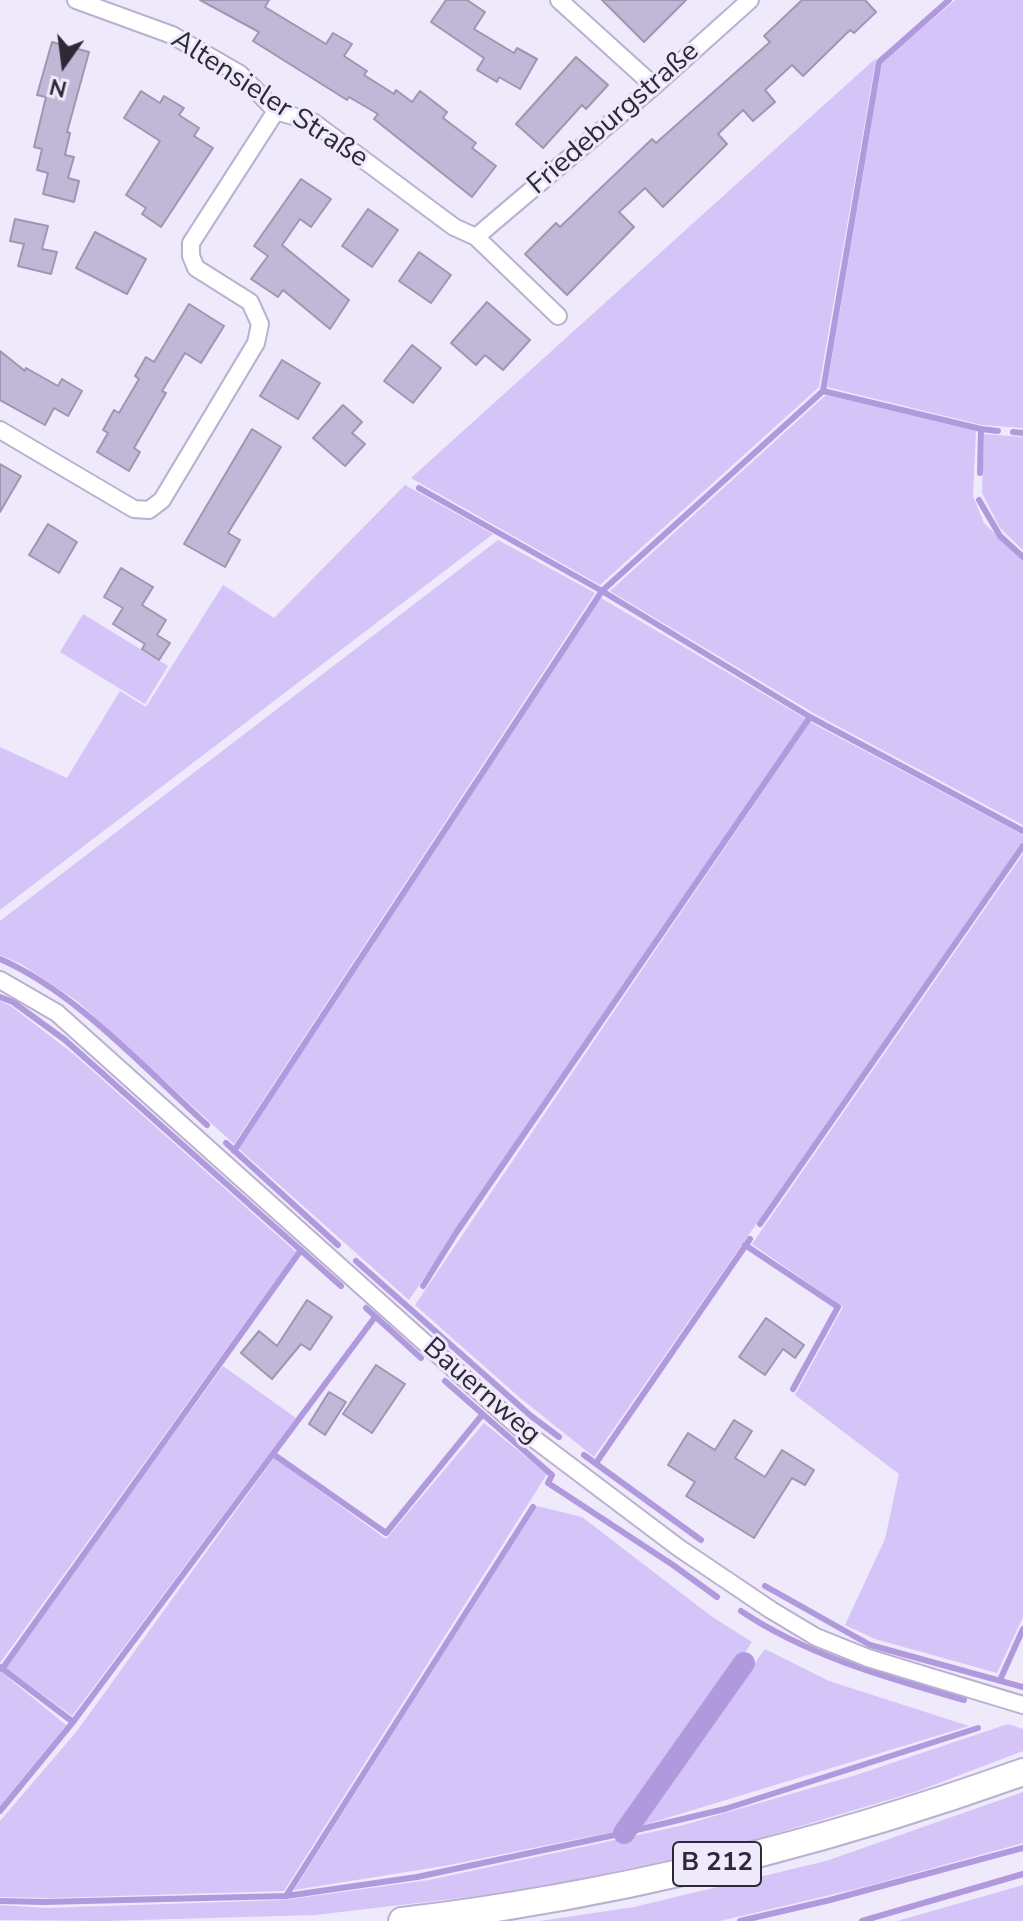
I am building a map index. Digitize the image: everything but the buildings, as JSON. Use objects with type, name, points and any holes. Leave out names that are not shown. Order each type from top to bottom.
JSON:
[{"type":"main road","name":"B 212","points":[[402,1921],[511,1905],[734,1861],[906,1813],[1023,1772]]},
{"type":"street","name":"Altensieler Straße","points":[[80,0],[172,35],[240,74],[276,111],[313,122],[454,227],[476,237],[558,316]]},
{"type":"street","points":[[559,0],[654,86]]},
{"type":"street","name":"Friedeburgstraße","points":[[476,237],[750,0]]},
{"type":"street","points":[[0,430],[134,509],[149,510],[162,500],[256,343],[260,324],[250,302],[196,268],[191,256],[191,243],[276,111]]},
{"type":"street","name":"Bauernweg","points":[[0,980],[57,1013],[521,1429],[679,1548],[816,1637],[868,1658],[1023,1705]]},
{"type":"shaded area","points":[[955,0],[1023,0],[1023,428],[982,425],[827,387],[882,63]]},
{"type":"shaded area","points":[[876,58],[819,387],[600,585],[411,478]]},
{"type":"shaded area","points":[[826,395],[976,431],[973,496],[984,523],[1023,561],[1023,825],[815,714],[610,591]]},
{"type":"shaded area","points":[[984,434],[1023,437],[1023,550],[1000,528],[982,493]]},
{"type":"shaded area","points":[[405,485],[493,534],[0,910],[0,747],[67,778],[120,691],[146,707],[223,585],[274,618]]},
{"type":"shaded area","points":[[498,540],[595,593],[234,1144],[77,1001],[21,964],[0,955],[0,921]]},
{"type":"shaded area","points":[[601,598],[806,719],[409,1300],[239,1149]]},
{"type":"shaded area","points":[[83,614],[168,666],[145,704],[60,652]]},
{"type":"shaded area","points":[[810,722],[1023,835],[1023,841],[594,1457],[519,1397],[415,1305]]},
{"type":"shaded area","points":[[1023,854],[1023,1617],[997,1673],[875,1639],[845,1625],[885,1539],[899,1474],[795,1395],[843,1307],[752,1244]]},
{"type":"shaded area","points":[[0,1001],[76,1056],[296,1252],[0,1663]]},
{"type":"shaded area","points":[[223,1366],[296,1418],[72,1716],[5,1667]]},
{"type":"shaded area","points":[[484,1423],[547,1474],[284,1891],[0,1897],[0,1821],[77,1731],[274,1458],[386,1539]]},
{"type":"shaded area","points":[[537,1506],[582,1517],[711,1616],[752,1642],[622,1830],[444,1866],[294,1890]]},
{"type":"shaded area","points":[[765,1649],[829,1681],[969,1726],[634,1828]]},
{"type":"shaded area","points":[[0,1671],[66,1725],[0,1806]]},
{"type":"shaded area","points":[[1008,1724],[1023,1729],[1023,1751],[918,1791],[734,1846],[529,1890],[315,1915],[104,1921],[0,1920],[0,1905],[47,1908],[284,1900],[429,1880],[680,1826],[856,1775]]},
{"type":"shaded area","points":[[1023,1792],[1023,1843],[864,1887],[720,1921],[540,1921],[634,1907],[826,1861]]},
{"type":"shaded area","points":[[1023,1885],[1023,1921],[897,1921]]},
{"type":"waterway","points":[[823,391],[879,62],[949,0]]},
{"type":"waterway","points":[[234,1151],[602,591],[823,391],[998,431]]},
{"type":"waterway","points":[[980,473],[981,429]]},
{"type":"waterway","points":[[1013,432],[1023,433]]},
{"type":"waterway","points":[[419,488],[602,591],[810,717],[1023,831]]},
{"type":"waterway","points":[[979,500],[1000,536],[1023,557]]},
{"type":"waterway","points":[[423,1286],[456,1233],[810,717]]},
{"type":"waterway","points":[[760,1224],[1023,846]]},
{"type":"waterway","points":[[0,959],[28,973],[83,1011],[207,1125]]},
{"type":"waterway","points":[[0,997],[13,1002],[65,1040],[341,1286]]},
{"type":"waterway","points":[[226,1143],[338,1245]]},
{"type":"waterway","points":[[596,1463],[750,1239]]},
{"type":"waterway","points":[[745,1245],[838,1307],[793,1389]]},
{"type":"waterway","points":[[2,1669],[301,1250]]},
{"type":"waterway","points":[[356,1261],[531,1416],[559,1437]]},
{"type":"waterway","points":[[366,1308],[421,1358]]},
{"type":"waterway","points":[[0,1811],[73,1722],[375,1317]]},
{"type":"waterway","points":[[445,1381],[552,1475],[548,1483],[717,1597]]},
{"type":"waterway","points":[[273,1454],[386,1533],[482,1415]]},
{"type":"waterway","points":[[584,1455],[701,1540]]},
{"type":"waterway","points":[[286,1896],[533,1507]]},
{"type":"waterway","points":[[765,1586],[870,1645],[1023,1687]]},
{"type":"waterway","points":[[741,1611],[821,1653],[964,1700]]},
{"type":"waterway","points":[[1000,1680],[1023,1629]]},
{"type":"waterway","points":[[624,1833],[744,1663]]},
{"type":"waterway","points":[[0,1667],[73,1722]]},
{"type":"waterway","points":[[0,1901],[286,1896],[417,1877],[725,1809],[978,1728]]},
{"type":"waterway","points":[[740,1921],[1023,1848]]},
{"type":"waterway","points":[[862,1921],[1023,1874]]}]
